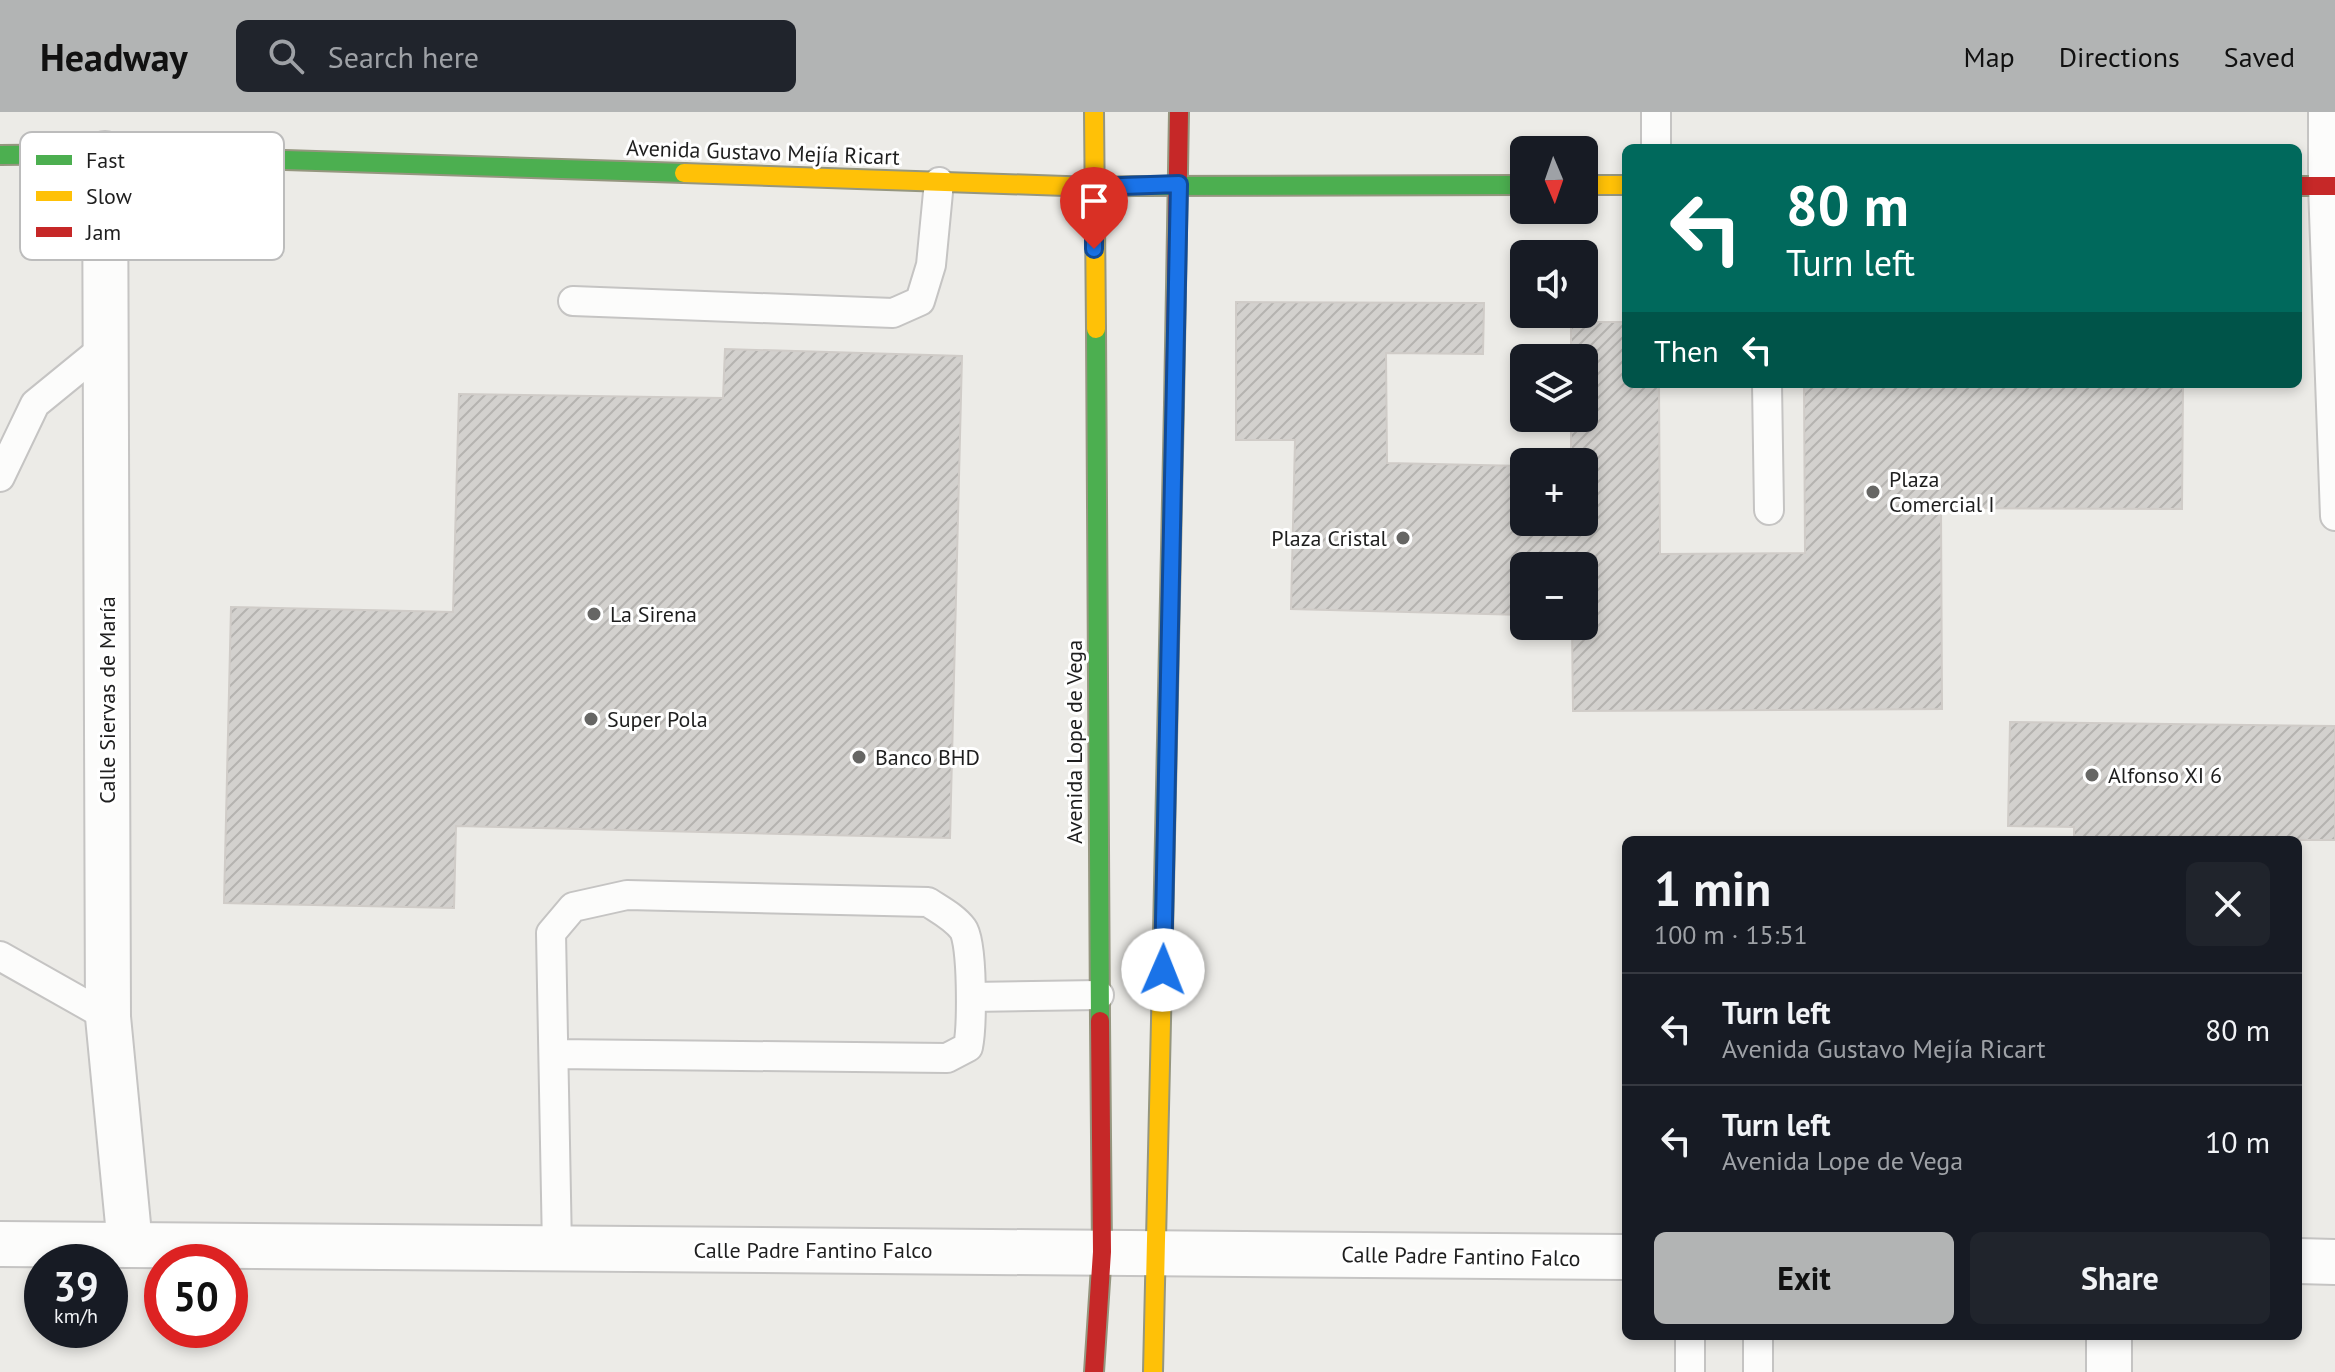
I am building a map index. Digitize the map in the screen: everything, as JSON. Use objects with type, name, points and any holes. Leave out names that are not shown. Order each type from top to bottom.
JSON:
[{"type":"main road","name":"Avenida Lope de Vega","points":[[1094,112],[1102,1252],[1094,1372]]},
{"type":"main road","points":[[1153,1372],[1179,112]]},
{"type":"main road","name":"Avenida Gustavo Mejía Ricart","points":[[0,155],[20,155]]},
{"type":"main road","name":"Avenida Gustavo Mejía Ricart","points":[[284,160],[1094,187],[1179,184],[1510,185]]},
{"type":"main road","points":[[1598,185],[1622,185]]},
{"type":"street","name":"Calle Siervas de María","points":[[106,260],[108,1017],[130,1245]]},
{"type":"street","name":"Calle Padre Fantino Falco","points":[[0,1244],[1622,1257]]},
{"type":"street","points":[[2302,1261],[2335,1262]]},
{"type":"street","points":[[2109,1340],[2109,1372]]},
{"type":"lane","points":[[1656,112],[1656,144]]},
{"type":"lane","points":[[2323,112],[2319,186],[2335,516]]},
{"type":"lane","points":[[573,301],[893,313],[920,301],[931,265],[939,182]]},
{"type":"lane","points":[[0,477],[35,404],[106,346]]},
{"type":"lane","points":[[1767,388],[1769,510]]},
{"type":"lane","points":[[554,1054],[947,1058],[968,1047],[973,1025],[965,932],[953,919],[928,902],[627,895],[573,907],[551,933],[557,1248]]},
{"type":"lane","points":[[0,956],[108,1017]]},
{"type":"lane","points":[[971,997],[1099,995]]},
{"type":"lane","points":[[1690,1340],[1690,1372]]},
{"type":"lane","points":[[1758,1340],[1758,1372]]},
{"type":"building","points":[[1236,302],[1484,303],[1483,354],[1386,353],[1387,463],[1510,466],[1510,536],[1598,536],[1598,448],[1571,448],[1571,432],[1598,432],[1598,344],[1571,344],[1571,328],[1598,328],[1598,322],[1622,322],[1622,388],[1659,388],[1660,554],[1805,553],[1804,388],[2183,388],[2182,509],[1941,508],[1942,709],[1573,711],[1572,640],[1598,640],[1598,552],[1510,552],[1510,615],[1291,609],[1295,440],[1236,440]]},
{"type":"building","name":"Super Pola","points":[[725,349],[962,356],[950,838],[456,826],[454,908],[224,903],[231,607],[453,612],[459,394],[723,398]]},
{"type":"building","points":[[2010,722],[2335,726],[2335,840],[2302,840],[2302,836],[2074,836],[2074,827],[2008,826]]},
{"type":"traffic: fast","points":[[0,155],[20,155]]},
{"type":"traffic: fast","points":[[284,160],[684,173]]},
{"type":"traffic: fast","points":[[1134,186],[1510,185]]},
{"type":"traffic: fast","points":[[1096,329],[1100,1021]]},
{"type":"traffic: fast","points":[[1163,933],[1174,405]]},
{"type":"traffic: slow","points":[[1094,112],[1096,329]]},
{"type":"traffic: slow","points":[[684,173],[1134,186]]},
{"type":"traffic: slow","points":[[1598,185],[1622,185]]},
{"type":"traffic: slow","points":[[1153,1372],[1163,933]]},
{"type":"traffic: jam","points":[[1174,405],[1179,112]]},
{"type":"traffic: jam","points":[[2302,186],[2335,186]]},
{"type":"traffic: jam","points":[[1094,1372],[1102,1252],[1100,1021]]},
{"type":"place","name":"Plaza Comercial I","points":[[1873,492]]},
{"type":"place","name":"Plaza Cristal","points":[[1403,538]]},
{"type":"place","name":"La Sirena","points":[[594,614]]},
{"type":"place","name":"Super Pola","points":[[591,719]]},
{"type":"place","name":"Banco BHD","points":[[859,757]]},
{"type":"place","name":"Alfonso XI 6","points":[[2092,775]]},
{"type":"route","points":[[1094,249],[1094,187],[1179,184],[1163,970]]}]
